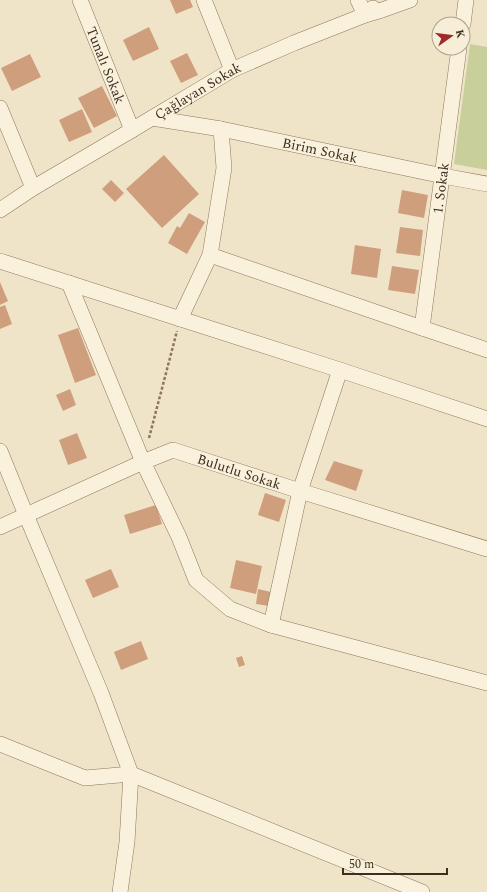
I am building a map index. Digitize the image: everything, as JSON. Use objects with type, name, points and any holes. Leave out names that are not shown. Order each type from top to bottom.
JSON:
[{"type":"street","name":"Tunalı Sokak","points":[[80,0],[132,130]]},
{"type":"street","points":[[204,0],[232,70]]},
{"type":"street","points":[[358,0],[365,15],[382,0]]},
{"type":"street","name":"Çağlayan Sokak","points":[[0,210],[33,188],[232,70],[365,15],[410,0]]},
{"type":"street","points":[[464,16],[466,0]]},
{"type":"street","name":"1. Sokak","points":[[422,328],[459,56]]},
{"type":"street","points":[[0,108],[33,188]]},
{"type":"street","name":"Birim Sokak","points":[[152,118],[221,128],[442,176],[487,184]]},
{"type":"street","points":[[180,319],[210,255],[224,168],[221,128]]},
{"type":"street","points":[[0,195],[15,200]]},
{"type":"street","points":[[210,255],[487,350]]},
{"type":"street","points":[[0,261],[340,370],[487,419]]},
{"type":"street","points":[[69,283],[143,462],[179,537],[196,580],[230,609],[271,625],[487,683]]},
{"type":"street","points":[[271,625],[300,491],[340,370]]},
{"type":"street","name":"Bulutlu Sokak","points":[[0,526],[173,450],[487,549]]},
{"type":"street","points":[[0,451],[101,693],[131,774],[127,842],[120,892]]},
{"type":"street","points":[[0,744],[85,778],[131,774],[422,892]]},
{"type":"path","points":[[149,439],[180,319]]},
{"type":"green space","points":[[471,44],[487,47],[487,170],[454,164],[468,56],[471,56]]},
{"type":"building","points":[[170,0],[190,0],[193,7],[176,14]]},
{"type":"building","points":[[149,27],[159,49],[133,61],[123,40]]},
{"type":"building","points":[[187,53],[198,75],[181,83],[170,61]]},
{"type":"building","points":[[30,54],[41,77],[12,91],[1,68]]},
{"type":"building","points":[[102,86],[117,116],[94,128],[78,98]]},
{"type":"building","points":[[82,109],[92,132],[69,142],[59,120]]},
{"type":"building","points":[[164,155],[199,194],[162,228],[126,189]]},
{"type":"building","points":[[111,180],[124,193],[115,202],[102,189]]},
{"type":"building","points":[[402,190],[428,195],[424,218],[398,213]]},
{"type":"building","points":[[189,213],[205,222],[187,254],[168,243],[177,226],[180,228]]},
{"type":"building","points":[[400,227],[423,230],[420,256],[396,253]]},
{"type":"building","points":[[355,245],[381,249],[377,278],[351,274]]},
{"type":"building","points":[[392,266],[419,270],[415,294],[388,290]]},
{"type":"building","points":[[0,282],[8,301],[0,305]]},
{"type":"building","points":[[5,305],[12,324],[0,329],[0,307]]},
{"type":"building","points":[[78,328],[96,375],[75,383],[58,335]]},
{"type":"building","points":[[70,389],[76,405],[63,411],[56,395]]},
{"type":"building","points":[[77,433],[87,458],[68,465],[59,440]]},
{"type":"building","points":[[334,461],[363,470],[356,491],[325,480]]},
{"type":"building","points":[[265,493],[286,500],[279,522],[258,515]]},
{"type":"building","points":[[156,505],[162,524],[130,534],[124,515]]},
{"type":"building","points":[[236,560],[262,566],[256,594],[230,588]]},
{"type":"building","points":[[111,569],[119,587],[93,598],[85,580]]},
{"type":"building","points":[[258,589],[271,592],[269,606],[256,604]]},
{"type":"building","points":[[141,641],[148,659],[121,670],[114,652]]},
{"type":"building","points":[[242,656],[245,665],[239,667],[236,658]]}]
